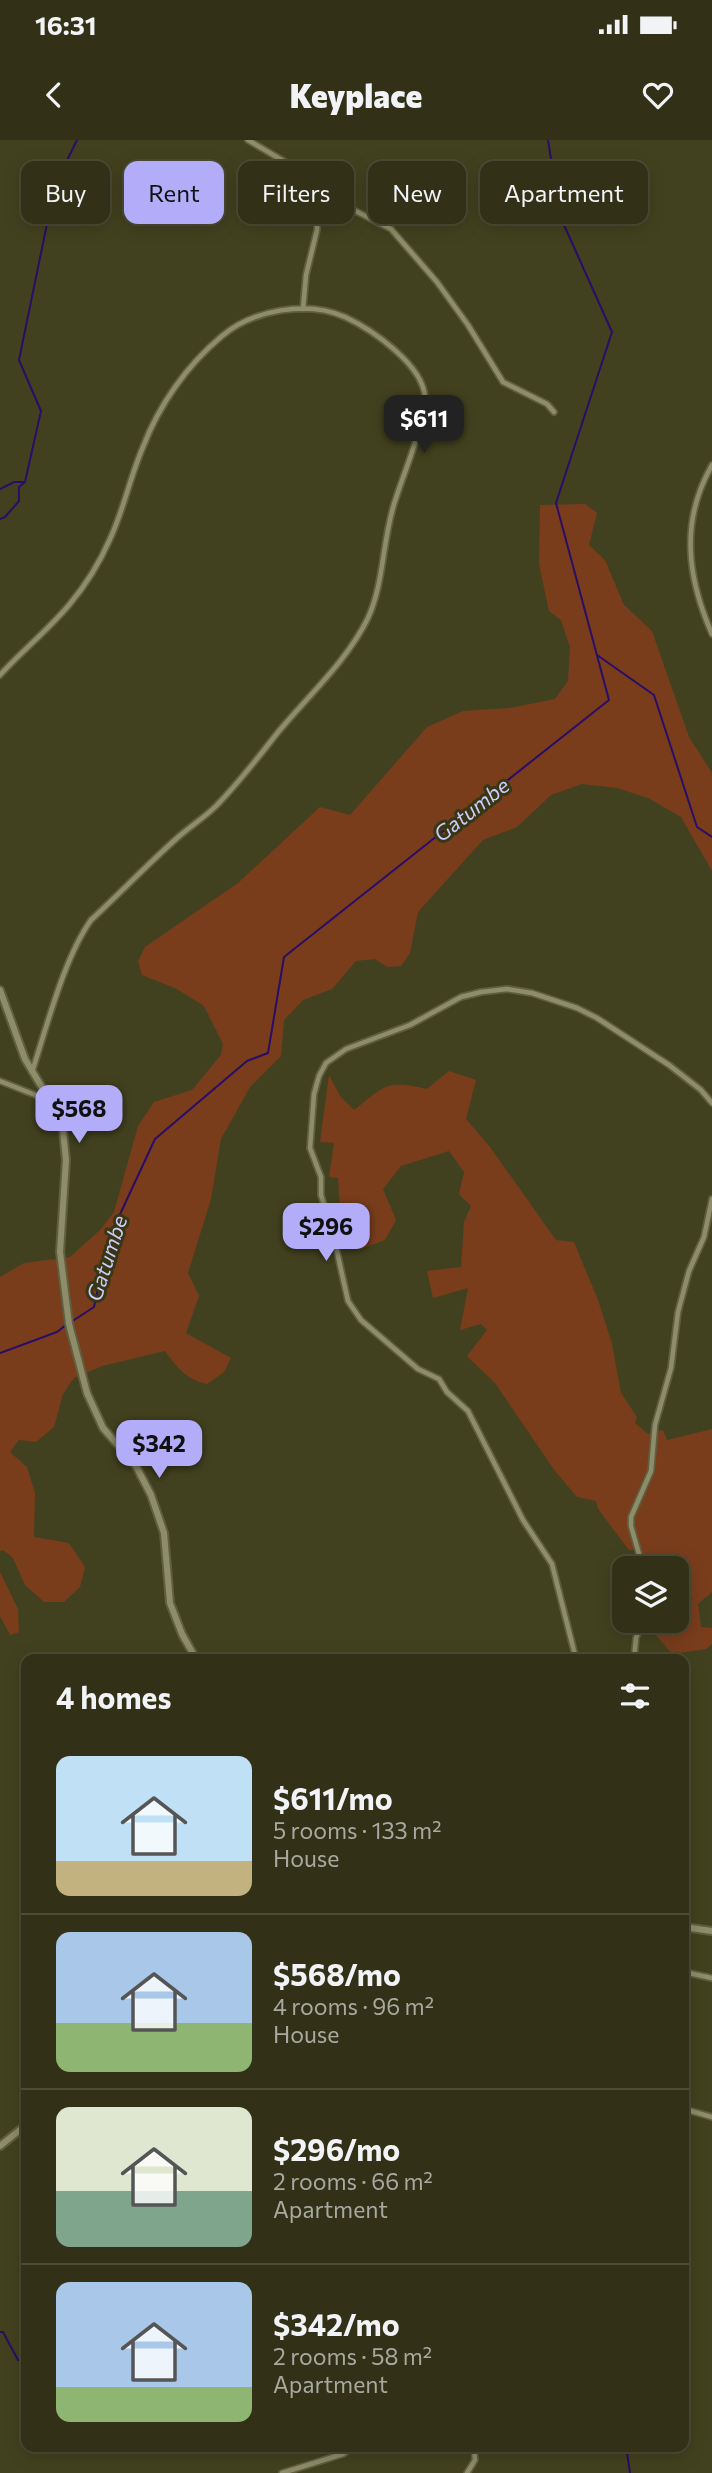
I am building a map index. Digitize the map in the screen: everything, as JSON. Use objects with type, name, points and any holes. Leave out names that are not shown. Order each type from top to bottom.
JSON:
[{"type":"main road","points":[[0,990],[32,1073],[59,1118],[65,1142],[60,1252],[69,1324],[87,1393],[103,1428],[141,1473],[162,1522],[170,1603],[178,1626],[193,1654]]},
{"type":"main road","points":[[689,1928],[712,1931]]},
{"type":"main road","points":[[0,2146],[21,2129]]},
{"type":"street","points":[[248,140],[284,161]]},
{"type":"street","points":[[354,210],[391,229],[437,282],[468,325],[503,382],[547,404],[554,412]]},
{"type":"street","points":[[303,309],[306,275],[317,224]]},
{"type":"street","points":[[0,675],[71,603],[91,574],[110,540],[148,434],[162,407],[204,352],[237,326],[269,314],[303,309],[337,314],[390,345],[413,371],[424,394],[415,441],[393,506],[376,595],[369,616],[314,692],[218,804],[178,837],[91,920],[68,966],[32,1073]]},
{"type":"street","points":[[712,465],[702,482],[690,537],[692,579],[712,634]]},
{"type":"street","points":[[575,1654],[552,1564],[523,1520],[468,1411],[447,1392],[439,1379],[418,1368],[361,1320],[348,1301],[321,1195],[319,1170],[310,1148],[314,1094],[326,1063],[346,1049],[410,1025],[461,998],[507,989],[532,993],[597,1018],[677,1071],[701,1090],[712,1103]]},
{"type":"street","points":[[0,1082],[48,1100]]},
{"type":"street","points":[[639,1556],[631,1517],[651,1471],[655,1425],[671,1368],[678,1311],[689,1271],[704,1237],[712,1199]]},
{"type":"street","points":[[634,1654],[638,1633]]},
{"type":"street","points":[[689,1973],[712,1977]]},
{"type":"street","points":[[689,2110],[712,2117]]},
{"type":"street","points":[[282,2473],[346,2452]]},
{"type":"street","points":[[467,2473],[475,2460],[474,2452]]},
{"type":"shaded area","points":[[585,504],[597,513],[589,545],[605,560],[624,605],[652,631],[689,737],[712,773],[712,871],[681,817],[648,798],[617,788],[582,784],[551,795],[517,827],[483,840],[418,912],[410,953],[401,966],[387,967],[375,959],[356,961],[332,989],[303,1000],[284,1020],[281,1056],[250,1087],[221,1139],[211,1199],[188,1273],[199,1296],[186,1333],[231,1358],[224,1372],[207,1384],[200,1382],[183,1372],[165,1351],[102,1366],[74,1378],[63,1394],[54,1427],[36,1442],[19,1440],[10,1452],[27,1467],[35,1493],[34,1537],[69,1543],[85,1567],[80,1587],[64,1602],[44,1602],[25,1585],[13,1558],[3,1550],[0,1551],[0,1277],[24,1263],[70,1257],[101,1229],[114,1212],[138,1126],[154,1102],[192,1090],[221,1055],[223,1044],[204,1006],[177,989],[142,975],[138,961],[145,947],[238,883],[320,807],[350,815],[427,727],[463,711],[510,708],[555,699],[568,681],[570,647],[561,620],[549,611],[539,564],[540,505]]},
{"type":"shaded area","points":[[449,1071],[476,1080],[466,1119],[490,1147],[556,1240],[574,1242],[598,1300],[612,1344],[621,1393],[637,1417],[635,1423],[648,1434],[663,1430],[667,1440],[712,1429],[712,1592],[698,1604],[701,1627],[712,1628],[712,1644],[706,1649],[672,1654],[655,1634],[689,1633],[689,1600],[692,1599],[689,1590],[689,1556],[640,1556],[637,1550],[629,1550],[598,1509],[596,1501],[577,1497],[555,1471],[495,1383],[467,1356],[487,1330],[481,1324],[460,1330],[468,1288],[433,1298],[427,1271],[461,1267],[464,1222],[471,1206],[459,1194],[464,1172],[449,1151],[401,1166],[383,1189],[396,1220],[385,1240],[361,1249],[357,1231],[369,1222],[357,1210],[340,1210],[338,1178],[329,1177],[334,1143],[320,1142],[329,1075],[340,1096],[354,1110],[387,1087],[402,1085],[427,1089]]},
{"type":"shaded area","points":[[0,1572],[18,1609],[19,1632],[10,1635],[0,1616]]},
{"type":"waterway","points":[[0,519],[19,501],[19,487],[25,482],[41,411],[19,360],[55,185],[77,140]]},
{"type":"waterway","name":"Gatumbe","points":[[71,1322],[94,1307],[109,1238],[155,1139],[247,1061],[268,1053],[284,957],[609,700],[556,503],[612,332],[560,216],[548,140]]},
{"type":"waterway","points":[[0,489],[14,482],[25,482]]},
{"type":"waterway","points":[[597,655],[654,695],[697,827],[712,837]]},
{"type":"waterway","name":"Gatumbe","points":[[0,1353],[57,1332],[66,1325]]},
{"type":"waterway","points":[[0,2332],[3,2332],[18,2360],[21,2360]]},
{"type":"waterway","points":[[627,2452],[630,2473]]}]
